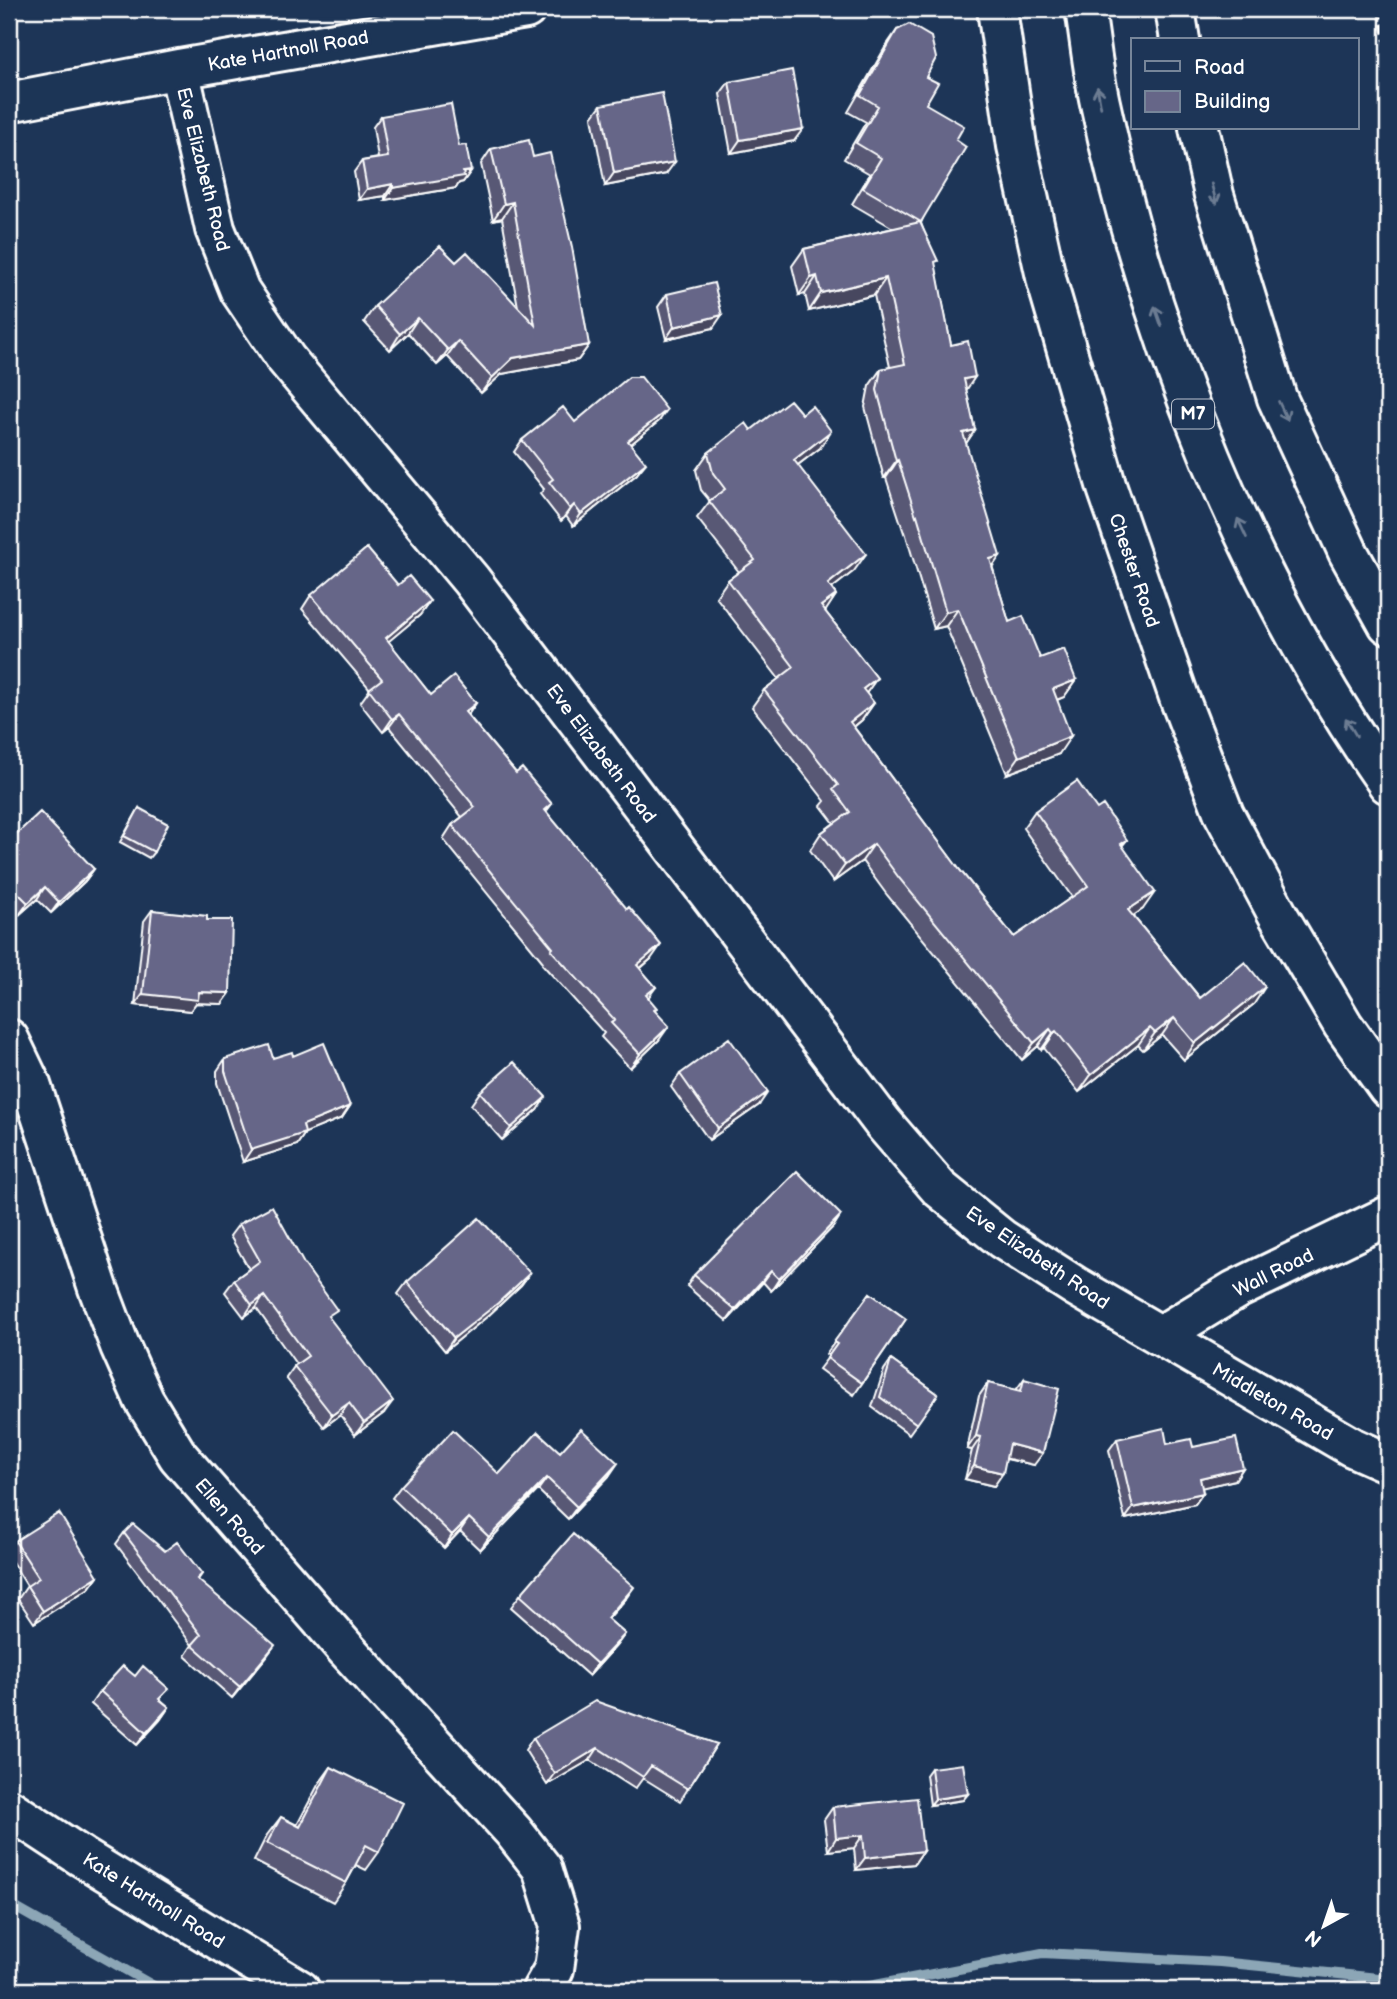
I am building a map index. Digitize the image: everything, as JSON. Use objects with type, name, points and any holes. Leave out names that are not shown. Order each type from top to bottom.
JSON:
[{"type":"main road","name":"Kate Hartnoll Road","points":[[9,102],[179,69],[526,9]]},
{"type":"main road","name":"Chester Road","points":[[996,9],[1017,146],[1047,282],[1107,488],[1181,700],[1224,814],[1278,915],[1343,1025],[1388,1088]]},
{"type":"main road","name":"M7","points":[[1085,9],[1100,103],[1144,277],[1205,447],[1272,594],[1364,749],[1388,784]]},
{"type":"main road","points":[[1175,9],[1181,38]]},
{"type":"main road","name":"Eve Elizabeth Road","points":[[179,69],[215,229],[240,291],[286,359],[471,580],[883,1123],[939,1188],[1003,1238],[1075,1286],[1161,1335]]},
{"type":"main road","points":[[1199,130],[1214,195],[1277,398],[1348,551],[1388,624]]},
{"type":"main road","name":"Ellen Road","points":[[9,1039],[31,1085],[97,1288],[120,1346],[144,1401],[178,1456],[347,1650],[513,1831],[542,1868],[560,1926],[554,1969],[542,1990]]},
{"type":"main road","name":"Wall Road","points":[[1161,1335],[1235,1290],[1388,1216]]},
{"type":"main road","name":"Middleton Road","points":[[1161,1335],[1352,1447],[1388,1463]]},
{"type":"main road","name":"Kate Hartnoll Road","points":[[9,1809],[82,1857],[300,1990]]},
{"type":"building","points":[[909,24],[931,37],[936,58],[926,77],[938,83],[926,104],[964,126],[956,140],[966,147],[921,222],[863,188],[881,158],[856,143],[878,106],[860,95],[897,30]]},
{"type":"building","points":[[792,70],[803,129],[740,140],[729,82]]},
{"type":"building","points":[[662,93],[675,162],[614,173],[601,105]]},
{"type":"building","points":[[451,104],[459,146],[466,145],[471,171],[463,172],[464,176],[393,188],[393,184],[367,189],[362,161],[388,157],[381,116]]},
{"type":"building","points":[[529,140],[533,157],[550,153],[572,247],[589,345],[513,358],[492,378],[458,341],[448,350],[418,318],[400,334],[375,306],[440,246],[456,262],[467,252],[535,325],[513,202],[504,204],[491,149]]},
{"type":"building","points":[[920,222],[938,261],[935,262],[951,345],[968,341],[975,377],[964,379],[975,430],[963,433],[1000,556],[990,559],[1009,622],[1023,616],[1040,658],[1064,649],[1076,680],[1053,689],[1071,736],[1019,757],[958,609],[946,612],[917,515],[898,460],[896,461],[877,390],[881,369],[905,364],[886,278],[821,293],[817,276],[811,278],[804,249]]},
{"type":"building","points":[[714,283],[722,315],[674,327],[667,294]]},
{"type":"building","points":[[629,377],[641,377],[667,410],[628,441],[646,463],[581,514],[574,505],[570,509],[549,482],[553,479],[522,440],[563,407],[575,422]]},
{"type":"building","points":[[790,400],[802,414],[812,406],[831,431],[794,460],[866,554],[828,584],[836,595],[821,606],[877,678],[863,689],[874,703],[850,722],[959,869],[1014,937],[1088,886],[1035,811],[1077,781],[1097,809],[1103,805],[1127,840],[1121,844],[1155,892],[1128,910],[1200,998],[1245,962],[1265,987],[1195,1043],[1174,1018],[1155,1033],[1150,1028],[1091,1075],[1056,1031],[1053,1033],[1050,1029],[1034,1043],[874,844],[845,865],[821,833],[850,812],[833,789],[838,785],[764,690],[794,667],[728,580],[755,560],[709,501],[725,489],[713,473],[708,453],[746,423],[751,430]]},
{"type":"building","points":[[367,548],[398,585],[409,576],[430,601],[386,638],[431,695],[454,676],[476,703],[465,712],[516,773],[522,768],[552,804],[545,810],[627,909],[629,907],[661,945],[637,965],[656,987],[646,995],[657,1008],[654,1010],[669,1026],[640,1054],[611,1023],[615,1020],[551,950],[553,948],[452,825],[475,807],[399,714],[392,719],[369,689],[382,679],[311,595]]},
{"type":"building","points":[[139,808],[168,824],[154,852],[124,836]]},
{"type":"building","points":[[40,812],[94,869],[59,902],[45,887],[28,903],[9,884],[9,861],[15,856],[9,849],[9,841]]},
{"type":"building","points":[[152,910],[207,916],[207,920],[232,920],[230,993],[199,992],[198,1000],[143,994]]},
{"type":"building","points":[[729,1038],[768,1092],[718,1128],[680,1074]]},
{"type":"building","points":[[324,1043],[350,1106],[303,1125],[305,1133],[251,1150],[225,1071],[225,1059],[269,1045],[273,1058],[292,1052],[293,1056]]},
{"type":"building","points":[[514,1062],[546,1097],[511,1128],[480,1092]]},
{"type":"building","points":[[797,1171],[841,1215],[779,1279],[771,1271],[735,1310],[694,1275]]},
{"type":"building","points":[[272,1206],[304,1264],[337,1310],[328,1316],[393,1401],[364,1423],[349,1403],[332,1415],[294,1366],[308,1356],[264,1296],[252,1305],[234,1280],[260,1261],[239,1224]]},
{"type":"building","points":[[479,1218],[530,1273],[454,1338],[407,1282]]},
{"type":"building","points":[[870,1293],[906,1319],[862,1383],[827,1358],[837,1344],[834,1342]]},
{"type":"building","points":[[891,1360],[938,1394],[917,1424],[880,1397]]},
{"type":"building","points":[[1024,1379],[1059,1389],[1043,1453],[1009,1444],[1003,1473],[974,1466],[981,1437],[976,1436],[988,1383],[1021,1391]]},
{"type":"building","points":[[1164,1428],[1167,1444],[1191,1439],[1193,1447],[1236,1438],[1243,1468],[1200,1478],[1203,1493],[1133,1508],[1117,1439]]},
{"type":"building","points":[[581,1429],[618,1463],[577,1507],[547,1478],[489,1537],[469,1518],[452,1535],[401,1486],[453,1430],[499,1474],[538,1432],[560,1452]]},
{"type":"building","points":[[59,1513],[98,1576],[43,1611],[27,1586],[39,1578],[15,1541]]},
{"type":"building","points":[[133,1524],[165,1551],[177,1542],[202,1574],[197,1579],[275,1645],[240,1687],[192,1645],[201,1635],[124,1533]]},
{"type":"building","points":[[573,1534],[634,1587],[607,1618],[625,1634],[597,1664],[520,1595]]},
{"type":"building","points":[[123,1666],[135,1676],[143,1666],[169,1689],[159,1699],[169,1707],[146,1733],[100,1691]]},
{"type":"building","points":[[595,1701],[717,1744],[688,1789],[651,1766],[643,1777],[598,1748],[555,1774],[533,1738]]},
{"type":"building","points":[[963,1764],[968,1794],[935,1799],[931,1768]]},
{"type":"building","points":[[331,1767],[403,1803],[379,1852],[366,1845],[346,1883],[267,1843],[281,1817],[300,1827]]},
{"type":"building","points":[[917,1798],[923,1851],[865,1858],[863,1835],[836,1838],[833,1807]]},
{"type":"waterway","points":[[9,1904],[161,1990]]},
{"type":"waterway","points":[[849,1990],[1042,1953],[1220,1962],[1388,1979]]},
{"type":"railway","points":[[1379,9],[1388,54]]}]
